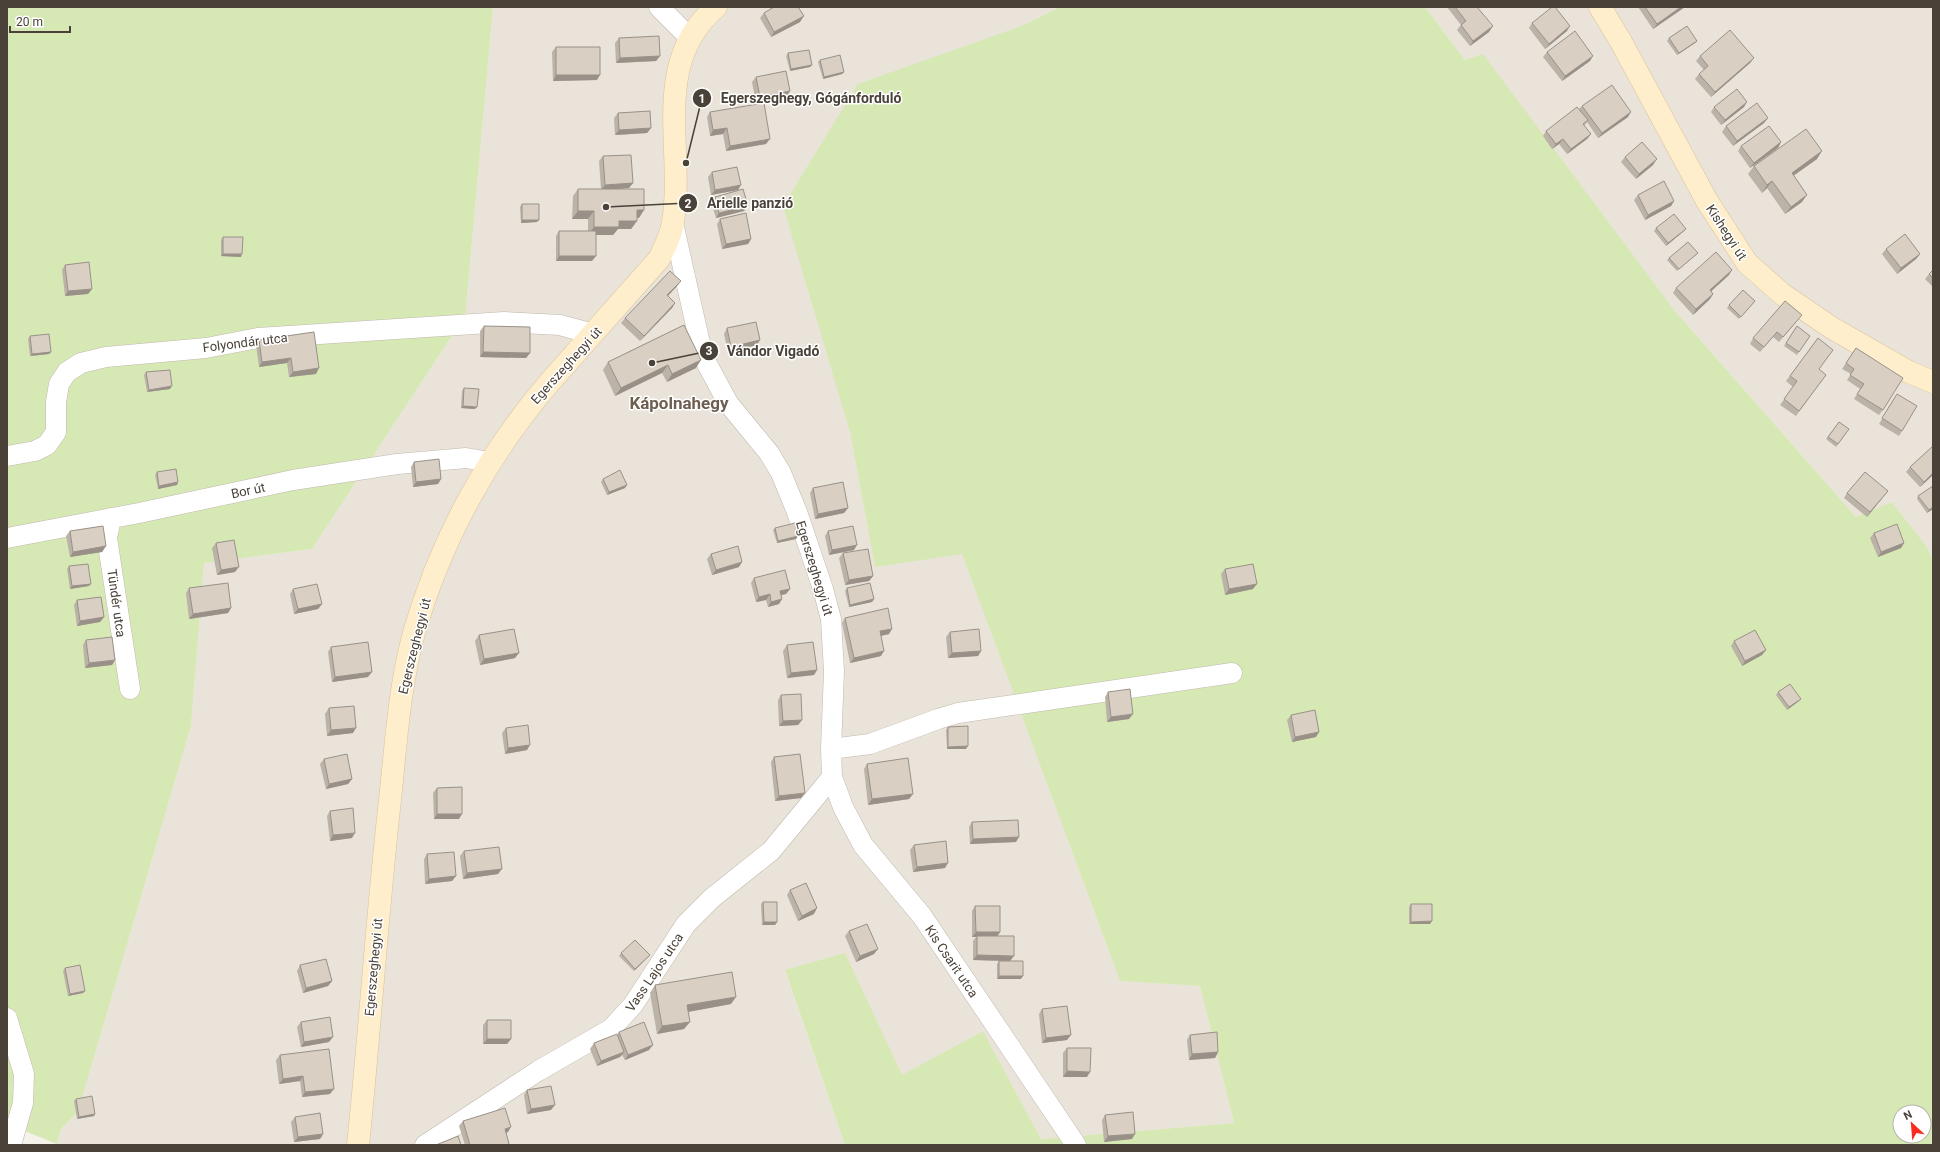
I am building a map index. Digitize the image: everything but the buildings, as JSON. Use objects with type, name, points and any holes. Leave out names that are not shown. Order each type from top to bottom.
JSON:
[{"type":"street","points":[[659,7],[690,38]]},
{"type":"street","name":"Egerszeghegyi út","points":[[358,1145],[376,927],[402,690],[414,634],[428,591],[472,492],[490,462],[531,404],[659,259],[667,243],[673,223],[674,99],[677,72],[690,38],[706,16],[716,7]]},
{"type":"street","name":"Kishegyi út","points":[[1600,7],[1620,40],[1707,201],[1748,263],[1782,294],[1832,328],[1909,372],[1933,382]]},
{"type":"street","name":"Egerszeghegyi út","points":[[673,223],[698,339],[707,364],[728,403],[769,452],[780,473],[797,512],[823,589],[831,619],[834,672],[831,749],[832,776]]},
{"type":"street","name":"Folyondár utca","points":[[7,456],[35,451],[47,445],[56,432],[56,402],[59,384],[66,372],[81,363],[106,357],[206,348],[258,338],[504,322],[560,325],[593,334]]},
{"type":"street","name":"Bor út","points":[[7,538],[293,480],[397,464],[466,458],[490,462]]},
{"type":"street","name":"Tündér utca","points":[[111,518],[107,538],[130,689]]},
{"type":"street","points":[[831,749],[870,744],[938,718],[958,713],[1232,673]]},
{"type":"street","name":"Vass Lajos utca","points":[[425,1145],[538,1071],[611,1029],[633,1005],[686,924],[712,898],[771,851],[832,776]]},
{"type":"street","name":"Kis Csarit utca","points":[[832,776],[843,807],[862,845],[922,916],[1076,1145]]},
{"type":"street","points":[[7,1018],[24,1074],[23,1102],[11,1145]]},
{"type":"shaded area","points":[[493,7],[1060,7],[1024,25],[850,432],[875,566],[962,553],[1120,981],[1200,986],[1234,1123],[1041,1139],[983,1031],[902,1076],[785,971],[845,1145],[57,1145],[61,1129],[78,1112],[191,726],[204,563],[312,549],[455,331],[464,331]]},
{"type":"shaded area","points":[[1425,7],[1933,7],[1933,561],[1927,547],[1892,502],[1857,518],[1674,310],[1465,60]]},
{"type":"green space","points":[[7,7],[493,7],[464,331],[455,331],[312,549],[204,563],[191,726],[78,1112],[61,1129],[57,1144],[7,1124]]},
{"type":"green space","points":[[1060,7],[1425,7],[1465,60],[1483,54],[1674,310],[1856,517],[1892,502],[1927,547],[1933,561],[1933,1145],[845,1145],[785,970],[845,953],[902,1075],[983,1031],[1041,1139],[1234,1123],[1200,986],[1120,981],[962,554],[875,567],[850,432],[783,206],[858,84],[1024,25]]},
{"type":"place","name":"Egerszeghegy, Gógánforduló","points":[[686,163]]},
{"type":"place","name":"Arielle panzió","points":[[606,207]]},
{"type":"place","name":"Vándor Vigadó","points":[[652,363]]},
{"type":"district","name":"Kápolnahegy","points":[[679,403]]}]
